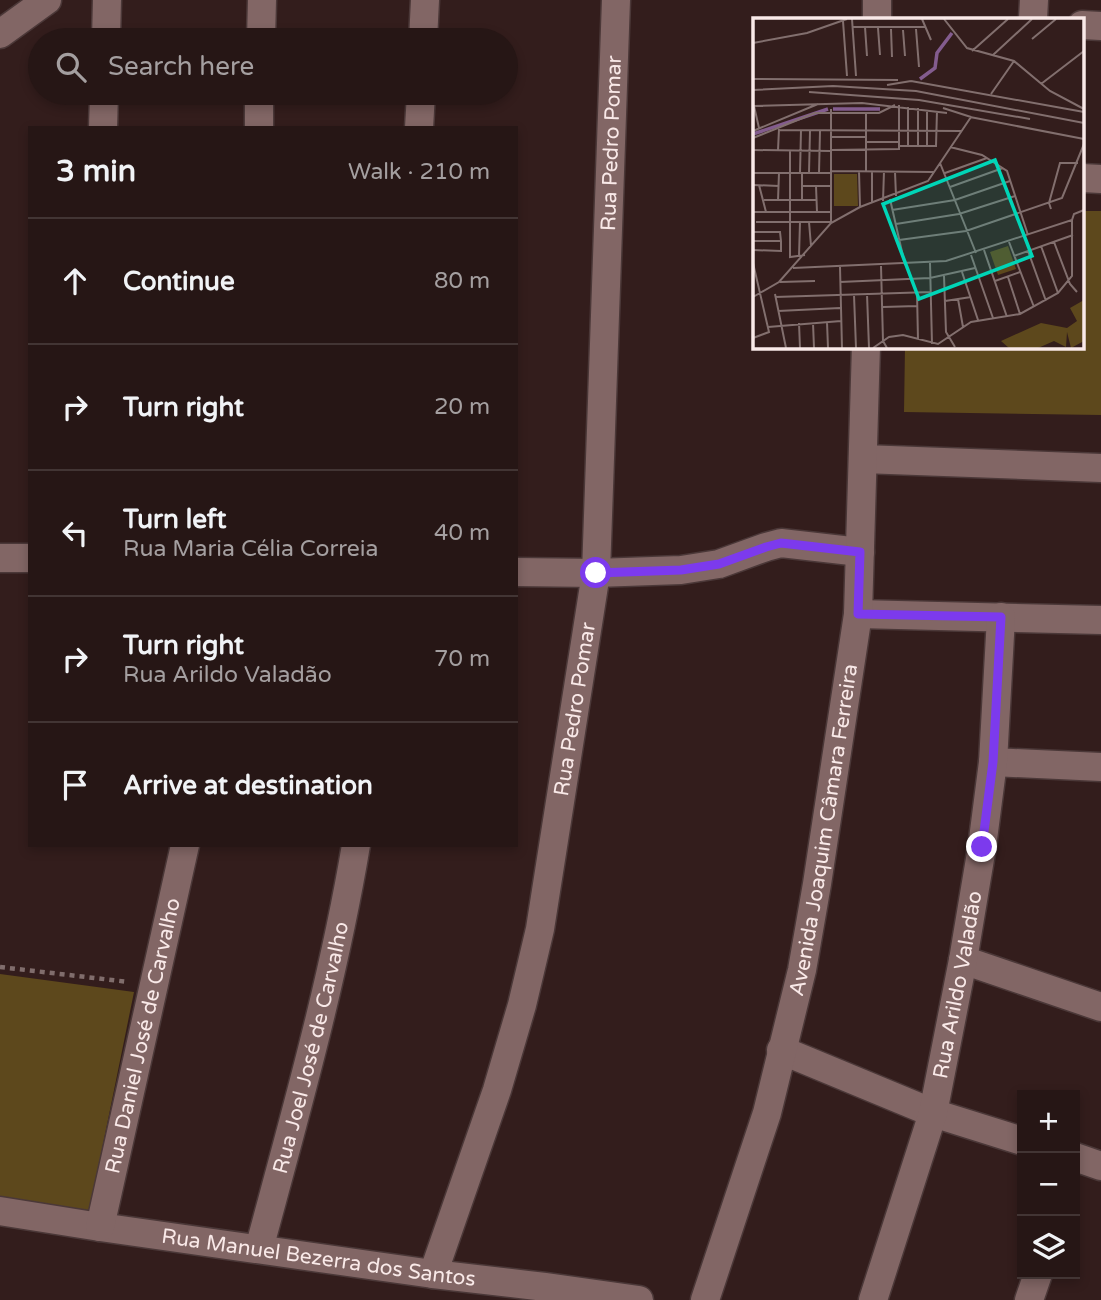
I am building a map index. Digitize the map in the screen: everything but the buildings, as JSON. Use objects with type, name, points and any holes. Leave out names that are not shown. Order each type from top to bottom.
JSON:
[{"type":"street","points":[[0,34],[47,0]]},
{"type":"street","points":[[106,28],[107,0]]},
{"type":"street","points":[[261,28],[262,0]]},
{"type":"street","points":[[424,28],[425,0]]},
{"type":"street","name":"Rua Pedro Pomar","points":[[432,1274],[497,1090],[531,967],[542,915],[596,573],[615,0]]},
{"type":"street","points":[[877,0],[877,18]]},
{"type":"street","points":[[1033,18],[1034,0]]},
{"type":"street","points":[[103,126],[104,105]]},
{"type":"street","points":[[259,126],[260,105]]},
{"type":"street","points":[[419,126],[420,105]]},
{"type":"street","name":"Avenida Joaquim Câmara Ferreira","points":[[705,1300],[766,1113],[804,958],[817,884],[858,614],[866,348]]},
{"type":"street","points":[[863,458],[1101,468]]},
{"type":"street","points":[[518,572],[681,570],[719,564],[781,543],[860,552]]},
{"type":"street","points":[[0,558],[28,558]]},
{"type":"street","points":[[858,614],[1101,620]]},
{"type":"street","name":"Rua Arildo Valadão","points":[[873,1300],[933,1113],[962,960],[982,847],[993,762],[1001,617]]},
{"type":"street","points":[[993,762],[1101,767]]},
{"type":"street","name":"Rua Daniel José de Carvalho","points":[[100,1227],[185,847]]},
{"type":"street","name":"Rua Joel José de Carvalho","points":[[260,1249],[320,1023],[356,847]]},
{"type":"street","points":[[962,960],[1101,1007]]},
{"type":"street","points":[[781,1050],[933,1113],[1017,1138]]},
{"type":"street","name":"Rua Manuel Bezerra dos Santos","points":[[0,1211],[432,1274],[639,1300]]},
{"type":"path","points":[[0,967],[155,985]]},
{"type":"shaded area","points":[[1084,211],[1101,211],[1101,415],[904,412],[905,348],[1084,348]]},
{"type":"shaded area","points":[[0,974],[134,992],[88,1218],[0,1201]]},
{"type":"route","points":[[596,573],[681,570],[719,564],[781,543],[860,552],[858,614],[1001,617],[993,762],[982,847]]}]
